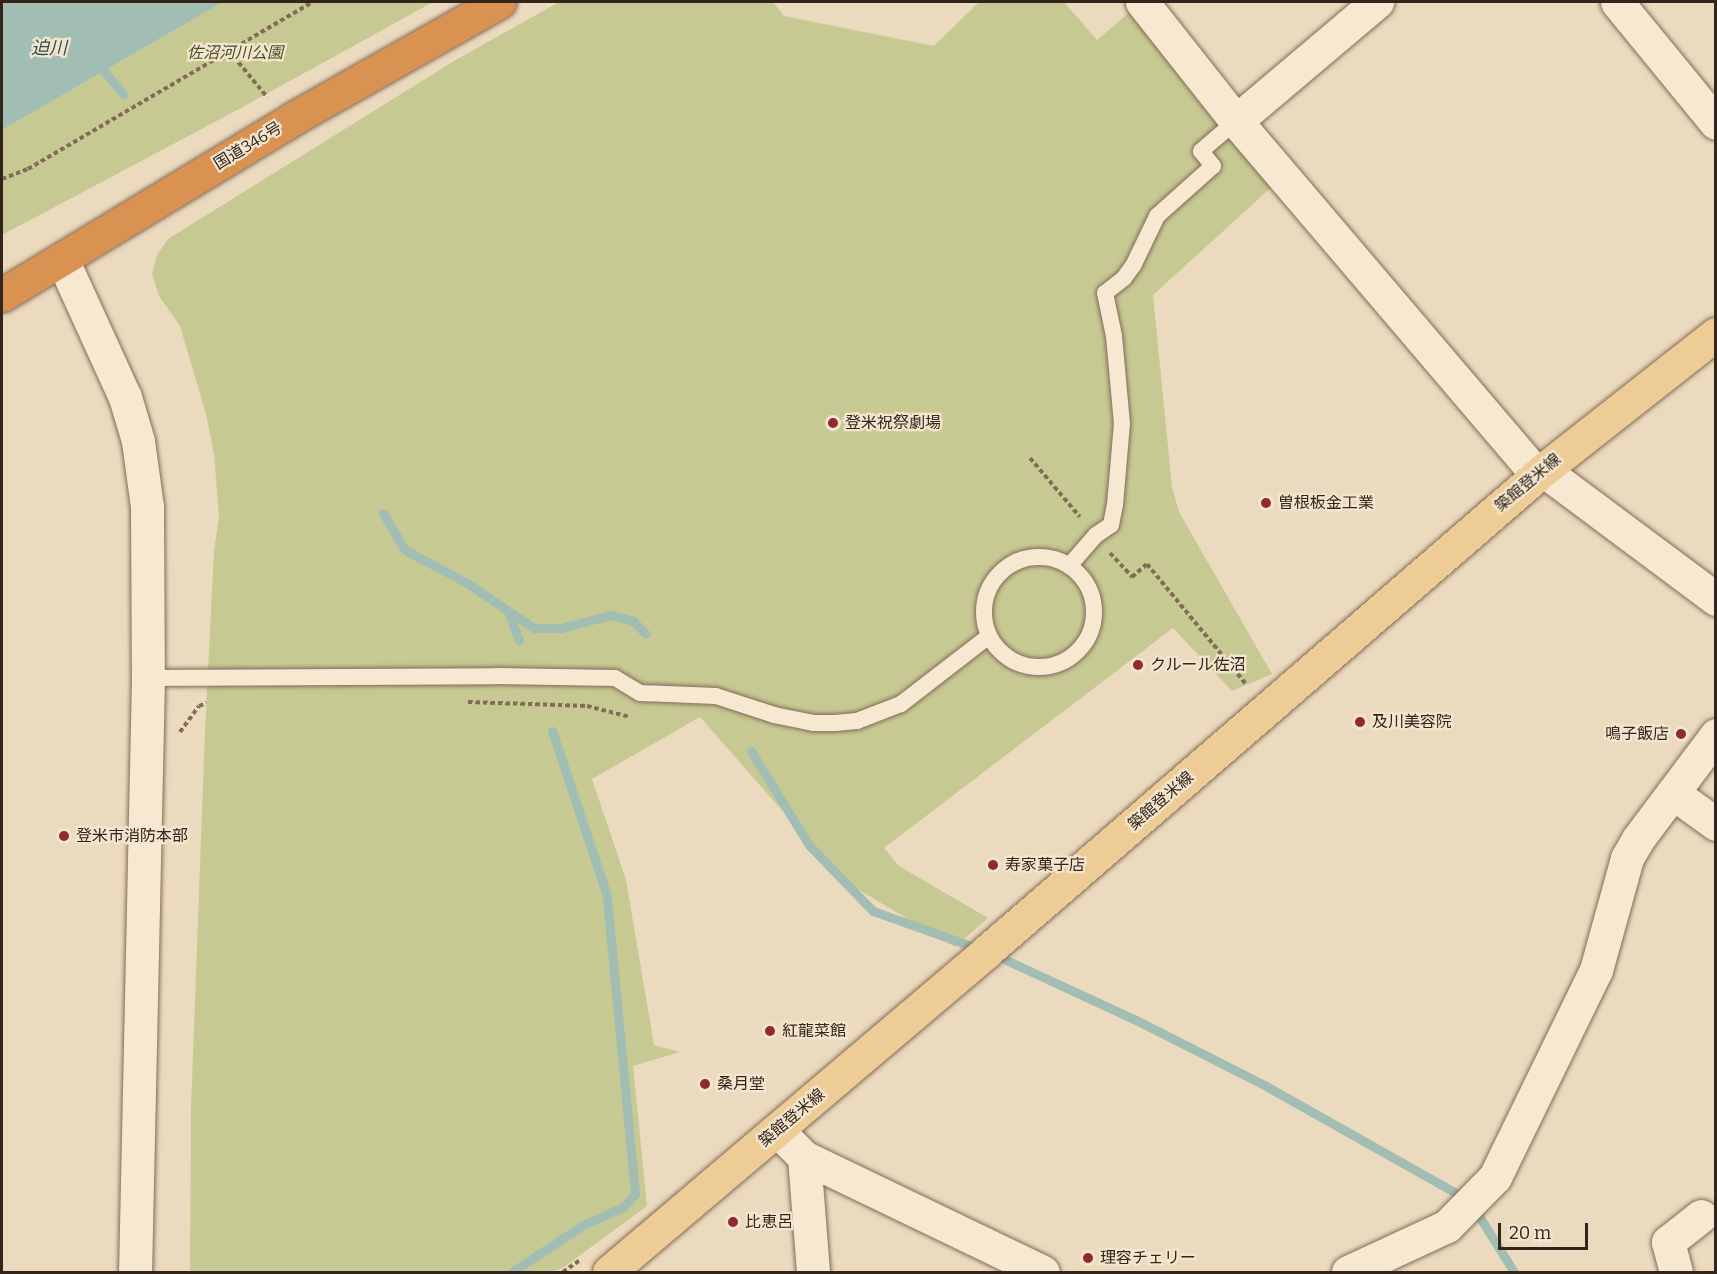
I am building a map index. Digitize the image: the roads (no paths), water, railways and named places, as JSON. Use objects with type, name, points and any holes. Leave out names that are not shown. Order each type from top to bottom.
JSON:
[{"type":"highway","name":"国道346号","points":[[2,295],[294,118],[499,2]]},
{"type":"main road","name":"築館登米線","points":[[609,1272],[1540,472],[1716,334]]},
{"type":"street","points":[[1142,2],[1236,122],[1540,472],[1716,598]]},
{"type":"street","points":[[1236,122],[1377,2]]},
{"type":"street","points":[[1617,2],[1716,123]]},
{"type":"street","points":[[62,259],[125,397],[138,441],[144,474],[149,549],[148,678],[135,1272]]},
{"type":"street","points":[[1348,1272],[1447,1226],[1495,1177],[1596,970],[1628,858],[1638,839],[1716,735]]},
{"type":"street","points":[[1673,794],[1716,824]]},
{"type":"street","points":[[777,1130],[804,1157],[1042,1272]]},
{"type":"street","points":[[804,1157],[813,1272]]},
{"type":"street","points":[[1677,1272],[1668,1242],[1701,1216]]},
{"type":"lane","points":[[1069,566],[1096,535],[1111,525],[1115,505],[1122,424],[1114,336],[1106,293],[1124,278],[1134,264],[1158,216],[1213,166],[1201,151],[1236,122]]},
{"type":"lane","points":[[1039,556],[1058,560],[1069,566],[1086,583],[1093,601],[1094,618],[1089,636],[1079,651],[1065,661],[1048,667],[1030,667],[1013,661],[999,651],[989,636],[984,618],[985,599],[992,582],[1005,568],[1021,559],[1039,556]]},
{"type":"lane","points":[[148,678],[497,676],[615,678],[640,693],[716,696],[774,715],[814,723],[836,723],[857,721],[901,704],[989,636]]},
{"type":"water","name":"迫川","points":[[2,2],[223,2],[2,130]]},
{"type":"waterway","points":[[96,61],[123,94]]},
{"type":"waterway","points":[[383,513],[405,550],[467,583],[534,628],[561,628],[611,615],[633,621],[646,634]]},
{"type":"waterway","points":[[509,613],[519,640]]},
{"type":"waterway","points":[[512,1272],[583,1225],[623,1207],[635,1194],[607,896],[552,731]]},
{"type":"waterway","points":[[751,751],[809,845],[873,911],[980,949]]},
{"type":"waterway","points":[[993,954],[1136,1020],[1266,1086],[1465,1198]]},
{"type":"waterway","points":[[1474,1208],[1514,1272]]},
{"type":"place","name":"登米祝祭劇場","points":[[833,423]]},
{"type":"place","name":"曽根板金工業","points":[[1266,503]]},
{"type":"place","name":"クルール佐沼","points":[[1138,665]]},
{"type":"place","name":"及川美容院","points":[[1360,722]]},
{"type":"place","name":"鳴子飯店","points":[[1681,734]]},
{"type":"place","name":"登米市消防本部","points":[[64,836]]},
{"type":"place","name":"寿家菓子店","points":[[993,865]]},
{"type":"place","name":"紅龍菜館","points":[[770,1031]]},
{"type":"place","name":"桑月堂","points":[[705,1084]]},
{"type":"place","name":"比恵呂","points":[[733,1222]]},
{"type":"place","name":"理容チェリー","points":[[1088,1258]]},
{"type":"park label","name":"佐沼河川公園","points":[[235,53]]}]
